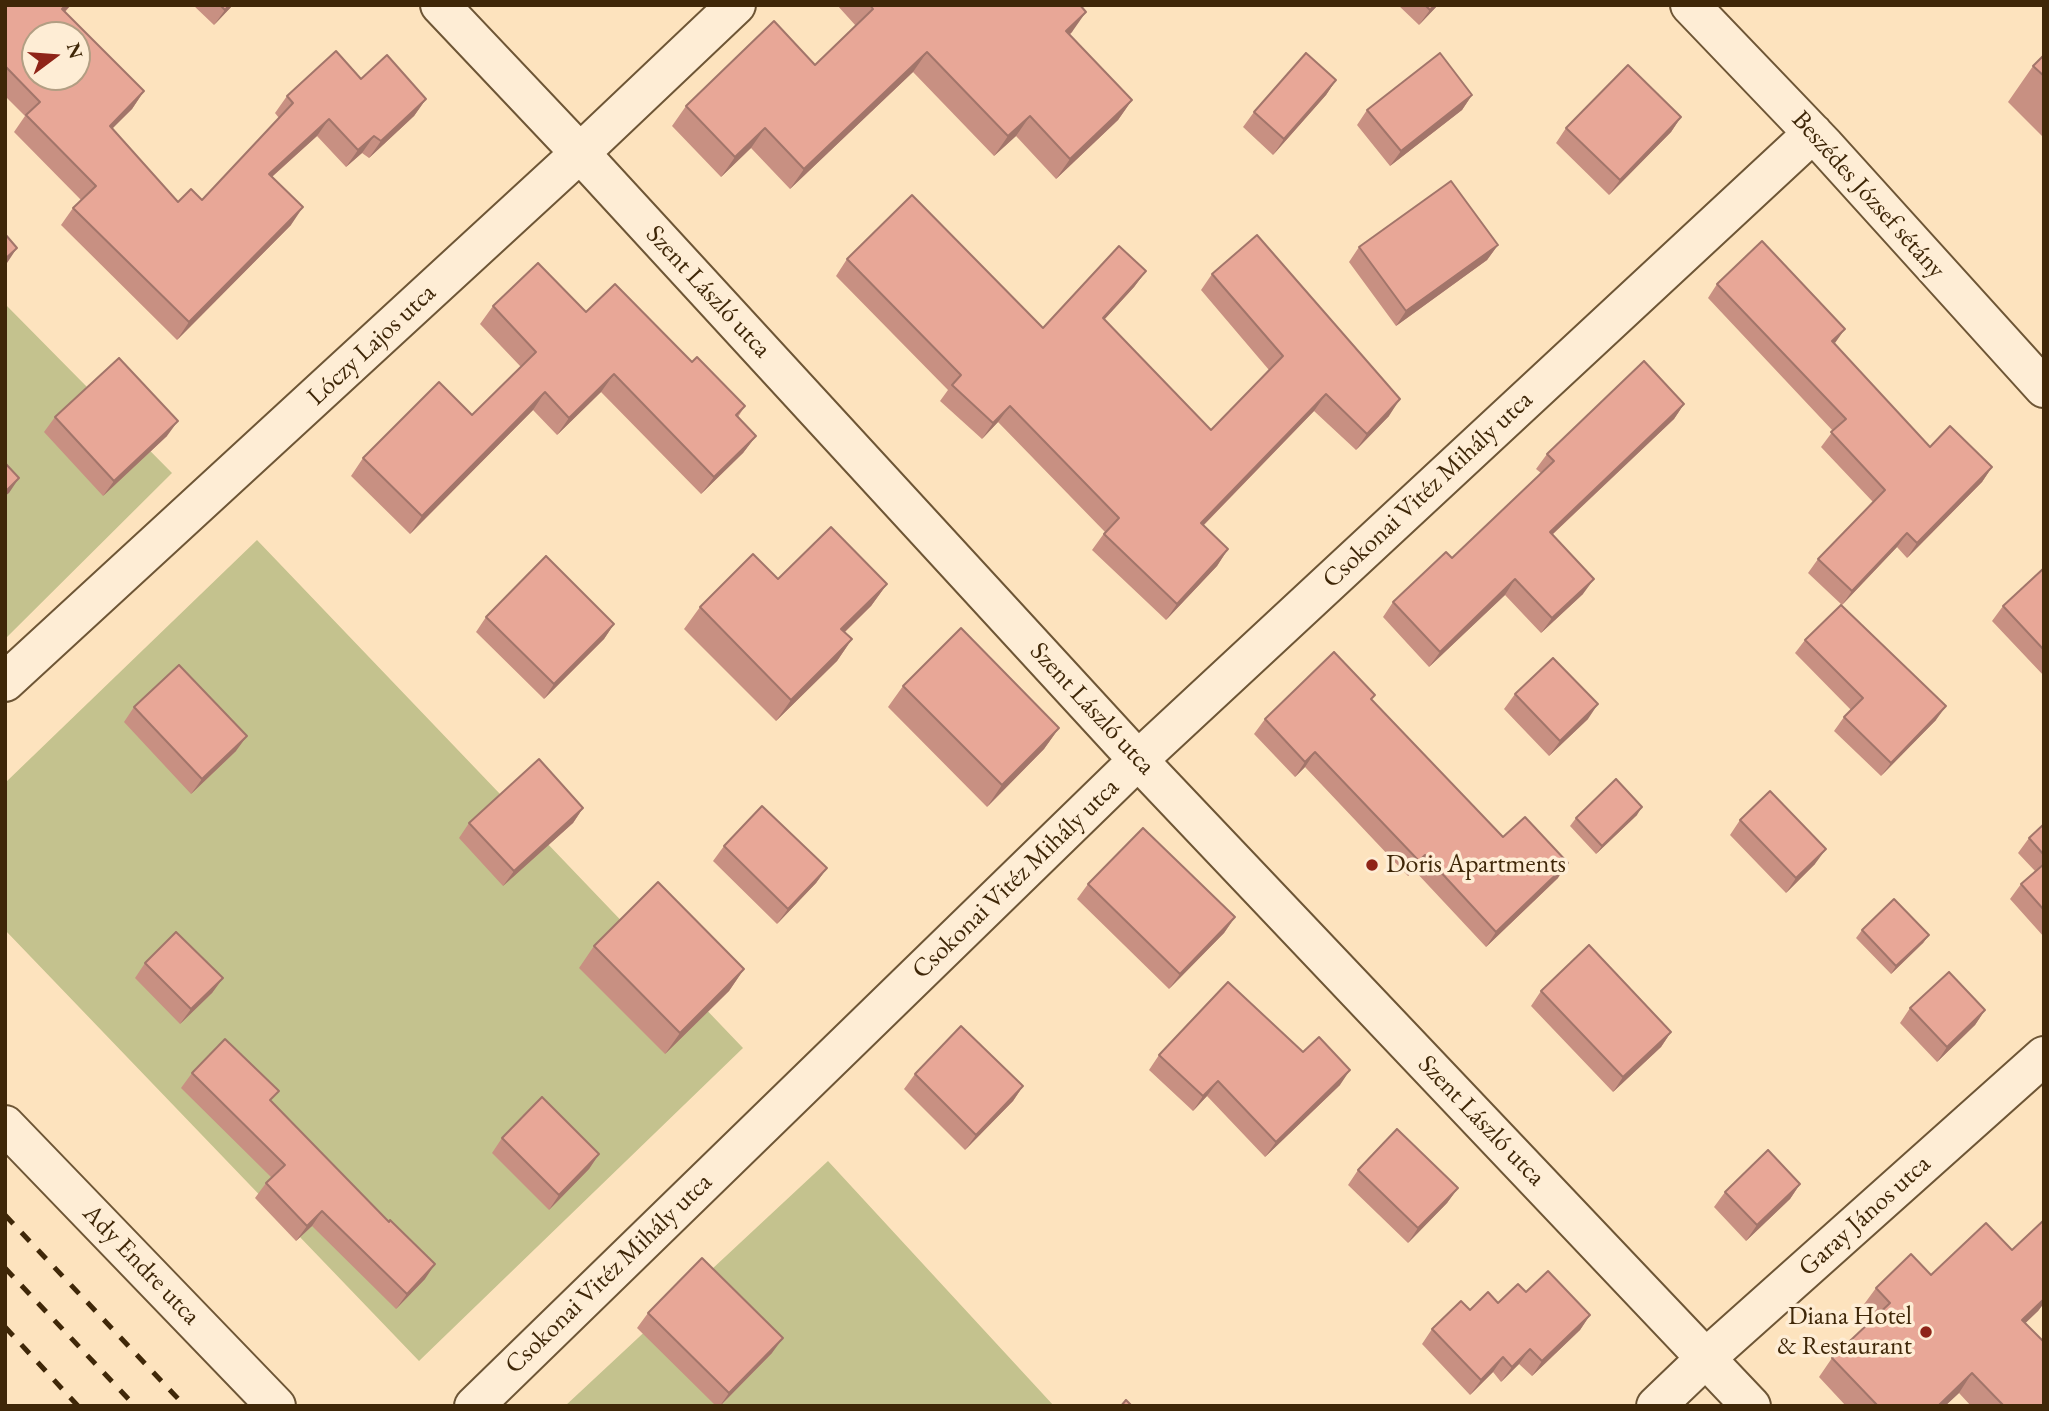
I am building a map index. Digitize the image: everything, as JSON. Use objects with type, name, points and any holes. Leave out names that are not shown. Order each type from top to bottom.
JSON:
[{"type":"street","name":"Szent László utca","points":[[440,5],[580,153],[1138,760],[1751,1406]]},
{"type":"street","name":"Lóczy Lajos utca","points":[[5,682],[580,153],[736,5]]},
{"type":"street","name":"Beszédes József sétány","points":[[1690,5],[1813,133],[2044,388]]},
{"type":"street","name":"Csokonai Vitéz Mihály utca","points":[[474,1406],[1138,760],[1813,133]]},
{"type":"street","name":"Garay János utca","points":[[1656,1406],[1706,1358],[2044,1056]]},
{"type":"street","name":"Ady Endre utca","points":[[5,1125],[276,1406]]},
{"type":"shaded area","points":[[5,304],[172,473],[5,639]]},
{"type":"shaded area","points":[[257,540],[743,1048],[419,1361],[5,930],[5,783]]},
{"type":"shaded area","points":[[828,1161],[1054,1406],[565,1406]]},
{"type":"building","points":[[5,5],[66,5],[62,9],[74,21],[21,21],[21,82],[5,66]]},
{"type":"building","points":[[870,5],[1080,5],[1086,12],[1066,31],[1132,100],[1070,159],[1030,116],[1008,136],[927,52],[804,169],[765,128],[735,157],[686,106],[774,21],[815,65],[873,9]]},
{"type":"building","points":[[91,38],[144,91],[110,126],[178,202],[191,189],[202,200],[293,103],[287,96],[336,51],[361,79],[387,55],[426,99],[381,141],[374,136],[358,150],[329,119],[269,174],[303,207],[189,322],[73,208],[96,186],[26,115],[40,102],[29,91],[91,91]]},
{"type":"building","points":[[1306,53],[1336,80],[1284,139],[1254,112]]},
{"type":"building","points":[[1440,53],[1472,95],[1401,151],[1367,110]]},
{"type":"building","points":[[2044,55],[2044,76],[2033,66]]},
{"type":"building","points":[[1628,65],[1681,117],[1620,180],[1566,128]]},
{"type":"building","points":[[1451,181],[1498,245],[1406,311],[1359,247]]},
{"type":"building","points":[[912,195],[1043,328],[1119,246],[1146,271],[1103,318],[1211,430],[1283,356],[1212,274],[1257,235],[1400,399],[1367,434],[1326,394],[1201,523],[1228,549],[1177,604],[1104,534],[1119,518],[1010,406],[993,423],[952,385],[961,375],[847,259]]},
{"type":"building","points":[[5,234],[17,248],[5,259]]},
{"type":"building","points":[[1762,241],[1845,329],[1832,341],[1930,447],[1950,426],[1992,467],[1917,543],[1907,533],[1852,591],[1818,559],[1885,490],[1831,432],[1846,419],[1717,284]]},
{"type":"building","points":[[538,263],[586,312],[615,284],[692,362],[697,357],[745,406],[736,415],[756,436],[714,477],[614,374],[569,418],[545,392],[422,516],[363,458],[439,382],[472,415],[536,352],[493,306]]},
{"type":"building","points":[[119,358],[178,421],[114,481],[55,417]]},
{"type":"building","points":[[1644,361],[1684,404],[1550,532],[1594,579],[1552,618],[1515,579],[1440,652],[1393,602],[1446,552],[1452,558],[1554,461],[1547,454]]},
{"type":"building","points":[[5,463],[19,478],[5,492]]},
{"type":"building","points":[[831,527],[887,584],[841,629],[852,639],[791,700],[700,607],[753,554],[778,579]]},
{"type":"building","points":[[546,556],[614,624],[554,684],[486,617]]},
{"type":"building","points":[[2044,568],[2044,650],[2003,606]]},
{"type":"building","points":[[1841,605],[1946,706],[1891,763],[1844,717],[1863,698],[1805,640]]},
{"type":"building","points":[[961,628],[1059,728],[1002,785],[903,686]]},
{"type":"building","points":[[1334,652],[1375,695],[1371,699],[1503,837],[1525,817],[1568,863],[1496,932],[1425,855],[1419,861],[1315,752],[1305,762],[1265,719]]},
{"type":"building","points":[[1553,658],[1598,704],[1560,741],[1515,694]]},
{"type":"building","points":[[179,665],[247,736],[202,779],[134,707]]},
{"type":"building","points":[[539,759],[583,808],[514,871],[469,823]]},
{"type":"building","points":[[1616,779],[1642,807],[1602,846],[1576,818]]},
{"type":"building","points":[[1770,791],[1826,849],[1796,878],[1740,820]]},
{"type":"building","points":[[762,806],[827,868],[788,909],[724,846]]},
{"type":"building","points":[[2044,824],[2044,855],[2029,838]]},
{"type":"building","points":[[1143,828],[1235,917],[1180,974],[1088,884]]},
{"type":"building","points":[[2044,864],[2044,910],[2021,884]]},
{"type":"building","points":[[658,882],[744,969],[680,1033],[594,946]]},
{"type":"building","points":[[1894,899],[1929,935],[1896,966],[1862,930]]},
{"type":"building","points":[[176,932],[223,978],[191,1009],[145,963]]},
{"type":"building","points":[[1589,945],[1671,1032],[1623,1077],[1541,991]]},
{"type":"building","points":[[1949,972],[1985,1010],[1947,1047],[1910,1008]]},
{"type":"building","points":[[1228,982],[1303,1052],[1319,1037],[1350,1070],[1276,1142],[1218,1081],[1203,1096],[1159,1055]]},
{"type":"building","points":[[961,1026],[1023,1086],[976,1135],[915,1074]]},
{"type":"building","points":[[225,1039],[279,1091],[270,1100],[389,1222],[390,1220],[435,1264],[407,1294],[322,1211],[307,1226],[266,1183],[285,1165],[192,1073]]},
{"type":"building","points":[[542,1097],[599,1154],[559,1195],[502,1138]]},
{"type":"building","points":[[1397,1129],[1458,1188],[1418,1228],[1358,1170]]},
{"type":"building","points":[[1768,1150],[1800,1184],[1757,1225],[1725,1192]]},
{"type":"building","points":[[2044,1220],[2044,1299],[2022,1320],[2044,1342],[2044,1406],[2004,1406],[1972,1373],[1938,1406],[1878,1406],[1832,1358],[1890,1303],[1876,1288],[1911,1254],[1931,1275],[1986,1223],[2012,1250]]},
{"type":"building","points":[[702,1258],[783,1338],[729,1393],[648,1313]]},
{"type":"building","points":[[1548,1271],[1590,1315],[1542,1361],[1530,1349],[1512,1367],[1503,1357],[1481,1380],[1432,1329],[1461,1301],[1470,1310],[1488,1292],[1498,1303],[1518,1284],[1526,1292]]},
{"type":"building","points":[[1126,1400],[1132,1406],[1121,1406]]},
{"type":"railway","points":[[5,1215],[185,1406]]},
{"type":"railway","points":[[5,1268],[135,1406]]},
{"type":"railway","points":[[5,1327],[78,1406]]},
{"type":"place","name":"Doris Apartments","points":[[1372,865]]},
{"type":"place","name":"Diana Hotel & Restaurant","points":[[1926,1332]]}]
